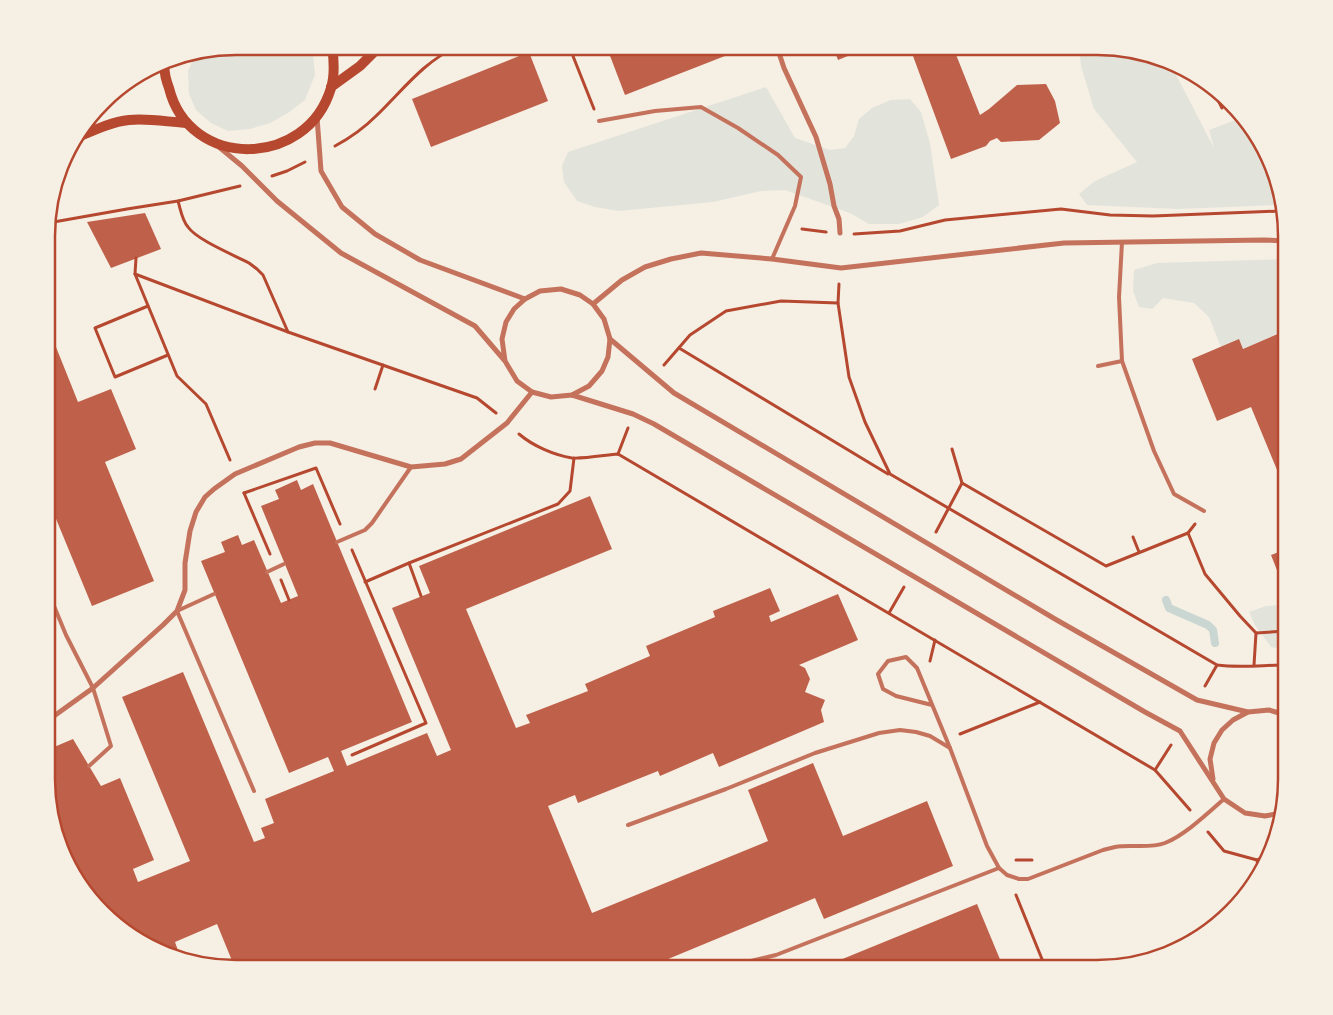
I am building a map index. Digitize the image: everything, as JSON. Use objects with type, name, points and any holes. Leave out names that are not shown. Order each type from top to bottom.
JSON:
[{"type":"main road","points":[[164,71],[172,102],[187,123],[200,135],[215,143],[236,149],[260,150],[281,144],[302,132],[317,116],[326,102],[331,87],[333,55]]},
{"type":"main road","points":[[331,87],[360,66],[371,55]]},
{"type":"main road","points":[[87,133],[128,120],[187,123]]},
{"type":"street","points":[[780,55],[816,137],[830,184],[834,206],[839,218],[840,234]]},
{"type":"street","points":[[317,116],[321,171],[342,206],[375,234],[420,260],[525,299]]},
{"type":"street","points":[[215,143],[242,166],[277,201],[341,253],[475,326],[505,361],[517,381],[532,392],[551,397],[572,395],[589,386],[602,371],[608,357],[610,339],[604,319],[593,304],[580,295],[561,289],[540,291],[525,299],[514,309],[506,322],[502,339],[505,361]]},
{"type":"street","points":[[593,304],[622,280],[645,267],[700,253],[772,259],[841,268],[1064,243],[1278,241]]},
{"type":"street","points":[[610,339],[674,393],[1063,624],[1198,700],[1248,712],[1269,710],[1278,713]]},
{"type":"street","points":[[55,715],[93,688],[177,611],[185,590],[185,563],[190,531],[196,512],[214,489],[236,474],[299,447],[330,442],[411,467],[445,464],[461,459],[507,422],[532,392]]},
{"type":"street","points":[[572,395],[633,414],[654,424],[1180,731],[1224,799],[1245,813],[1265,816],[1275,814]]},
{"type":"street","points":[[1213,782],[1210,760],[1214,743],[1222,730],[1233,720],[1248,712]]},
{"type":"lane","points":[[599,121],[655,111],[701,107],[738,128],[778,155],[801,177],[795,206],[772,259]]},
{"type":"lane","points":[[1122,242],[1119,297],[1122,361],[1154,451],[1174,494],[1204,511]]},
{"type":"lane","points":[[1098,366],[1122,361]]},
{"type":"lane","points":[[337,542],[365,530],[372,523],[411,467]]},
{"type":"lane","points":[[267,572],[284,564]]},
{"type":"lane","points":[[214,594],[177,611],[254,791]]},
{"type":"lane","points":[[55,608],[66,635],[93,688],[111,746],[89,766]]},
{"type":"lane","points":[[932,705],[896,696],[882,689],[878,674],[888,661],[906,657],[917,668],[950,748],[987,846],[999,868],[1007,875],[1019,880],[1103,850],[1164,843],[1179,835],[1224,799]]},
{"type":"lane","points":[[628,825],[726,789],[815,753],[879,733],[900,730],[916,732],[930,736],[950,748]]},
{"type":"lane","points":[[755,960],[776,955],[999,868]]},
{"type":"path","points":[[328,151],[352,136],[374,118],[427,66],[444,55]]},
{"type":"path","points":[[573,55],[599,121]]},
{"type":"path","points":[[1220,103],[1222,108]]},
{"type":"path","points":[[270,176],[311,159]]},
{"type":"path","points":[[55,222],[127,208],[178,202],[246,184]]},
{"type":"path","points":[[178,202],[188,228],[197,236],[249,263],[263,275],[288,332]]},
{"type":"path","points":[[786,227],[840,234],[900,231],[945,220],[1061,209],[1153,216],[1276,211]]},
{"type":"path","points":[[136,258],[135,274],[177,376]]},
{"type":"path","points":[[841,268],[838,303],[849,377],[865,422],[890,474]]},
{"type":"path","points":[[135,274],[288,332],[477,398],[527,440],[557,454],[574,458],[618,454],[1155,770]]},
{"type":"path","points":[[654,376],[690,335],[726,311],[781,301],[838,303]]},
{"type":"path","points":[[148,306],[95,328],[105,353],[115,377],[168,355]]},
{"type":"path","points":[[679,348],[948,509],[1217,665],[1235,667],[1278,665]]},
{"type":"path","points":[[375,389],[383,365]]},
{"type":"path","points":[[618,454],[633,414]]},
{"type":"path","points":[[952,449],[962,483],[1106,566],[1188,533],[1204,511]]},
{"type":"path","points":[[365,582],[558,504],[570,491],[574,458]]},
{"type":"path","points":[[244,493],[316,468],[426,723],[352,755]]},
{"type":"path","points":[[948,509],[962,483]]},
{"type":"path","points":[[1188,533],[1205,574],[1256,633],[1254,665]]},
{"type":"path","points":[[1133,537],[1139,552]]},
{"type":"path","points":[[409,564],[421,596]]},
{"type":"path","points":[[1256,633],[1278,632]]},
{"type":"path","points":[[958,735],[1040,702]]},
{"type":"path","points":[[1019,880],[1016,894],[1042,960]]},
{"type":"shaded area","points":[[224,55],[313,55],[315,75],[305,100],[288,113],[270,123],[250,129],[228,131],[211,123],[196,110],[189,94],[188,71],[193,60]]},
{"type":"shaded area","points":[[1080,55],[1109,55],[1144,61],[1175,73],[1214,148],[1209,130],[1236,120],[1241,126],[1254,146],[1264,167],[1275,205],[1178,209],[1087,205],[1079,194],[1095,181],[1137,162],[1094,109],[1081,66]]},
{"type":"shaded area","points":[[766,87],[795,138],[830,150],[845,148],[854,136],[859,119],[872,108],[891,100],[910,99],[921,112],[930,143],[939,205],[923,217],[899,224],[869,224],[850,213],[785,190],[761,191],[713,202],[619,211],[595,207],[577,201],[564,182],[562,166],[568,152]]},
{"type":"shaded area","points":[[1278,259],[1278,334],[1243,349],[1221,347],[1209,317],[1194,303],[1163,298],[1152,309],[1139,307],[1133,291],[1134,270],[1157,263]]},
{"type":"shaded area","points":[[1278,605],[1278,648],[1271,647],[1255,625],[1249,612],[1266,606]]},
{"type":"building","points":[[522,55],[530,55],[548,101],[431,147],[412,99]]},
{"type":"building","points":[[610,55],[728,55],[625,95]]},
{"type":"building","points":[[836,55],[850,55],[838,60]]},
{"type":"building","points":[[956,55],[980,115],[1017,85],[1046,84],[1055,101],[1060,123],[1039,140],[1001,142],[997,138],[990,141],[986,146],[951,159],[913,56]]},
{"type":"building","points":[[145,213],[161,249],[111,268],[87,222]]},
{"type":"building","points":[[1278,334],[1278,472],[1251,407],[1217,421],[1192,359],[1239,339],[1243,349]]},
{"type":"building","points":[[55,344],[78,402],[111,389],[136,449],[105,462],[154,581],[92,606],[55,516]]},
{"type":"building","points":[[297,480],[301,490],[313,484],[412,722],[341,751],[347,766],[427,733],[437,756],[451,750],[392,608],[430,593],[419,566],[590,496],[612,549],[466,609],[516,728],[530,723],[526,715],[588,691],[585,684],[650,656],[646,646],[715,617],[713,611],[770,588],[780,611],[769,616],[771,622],[838,594],[858,640],[799,665],[805,668],[810,679],[805,692],[825,700],[821,710],[824,722],[719,767],[713,753],[660,776],[658,771],[578,803],[575,795],[548,806],[592,913],[768,841],[748,790],[813,763],[843,836],[927,801],[953,866],[824,919],[815,898],[666,960],[232,960],[217,924],[175,942],[178,950],[145,936],[108,907],[79,870],[69,848],[58,814],[55,791],[55,747],[73,739],[101,786],[120,778],[154,860],[133,869],[138,882],[190,861],[122,697],[183,672],[254,842],[265,838],[261,828],[274,823],[265,799],[334,771],[328,757],[289,773],[201,561],[225,552],[221,542],[238,535],[242,545],[254,540],[281,603],[298,596],[261,506],[279,499],[275,490]]},
{"type":"building","points":[[1278,552],[1278,573],[1271,555]]},
{"type":"building","points":[[977,904],[1000,960],[840,960]]},
{"type":"waterway","points":[[1166,600],[1169,608],[1208,625],[1213,630],[1215,643]]}]
